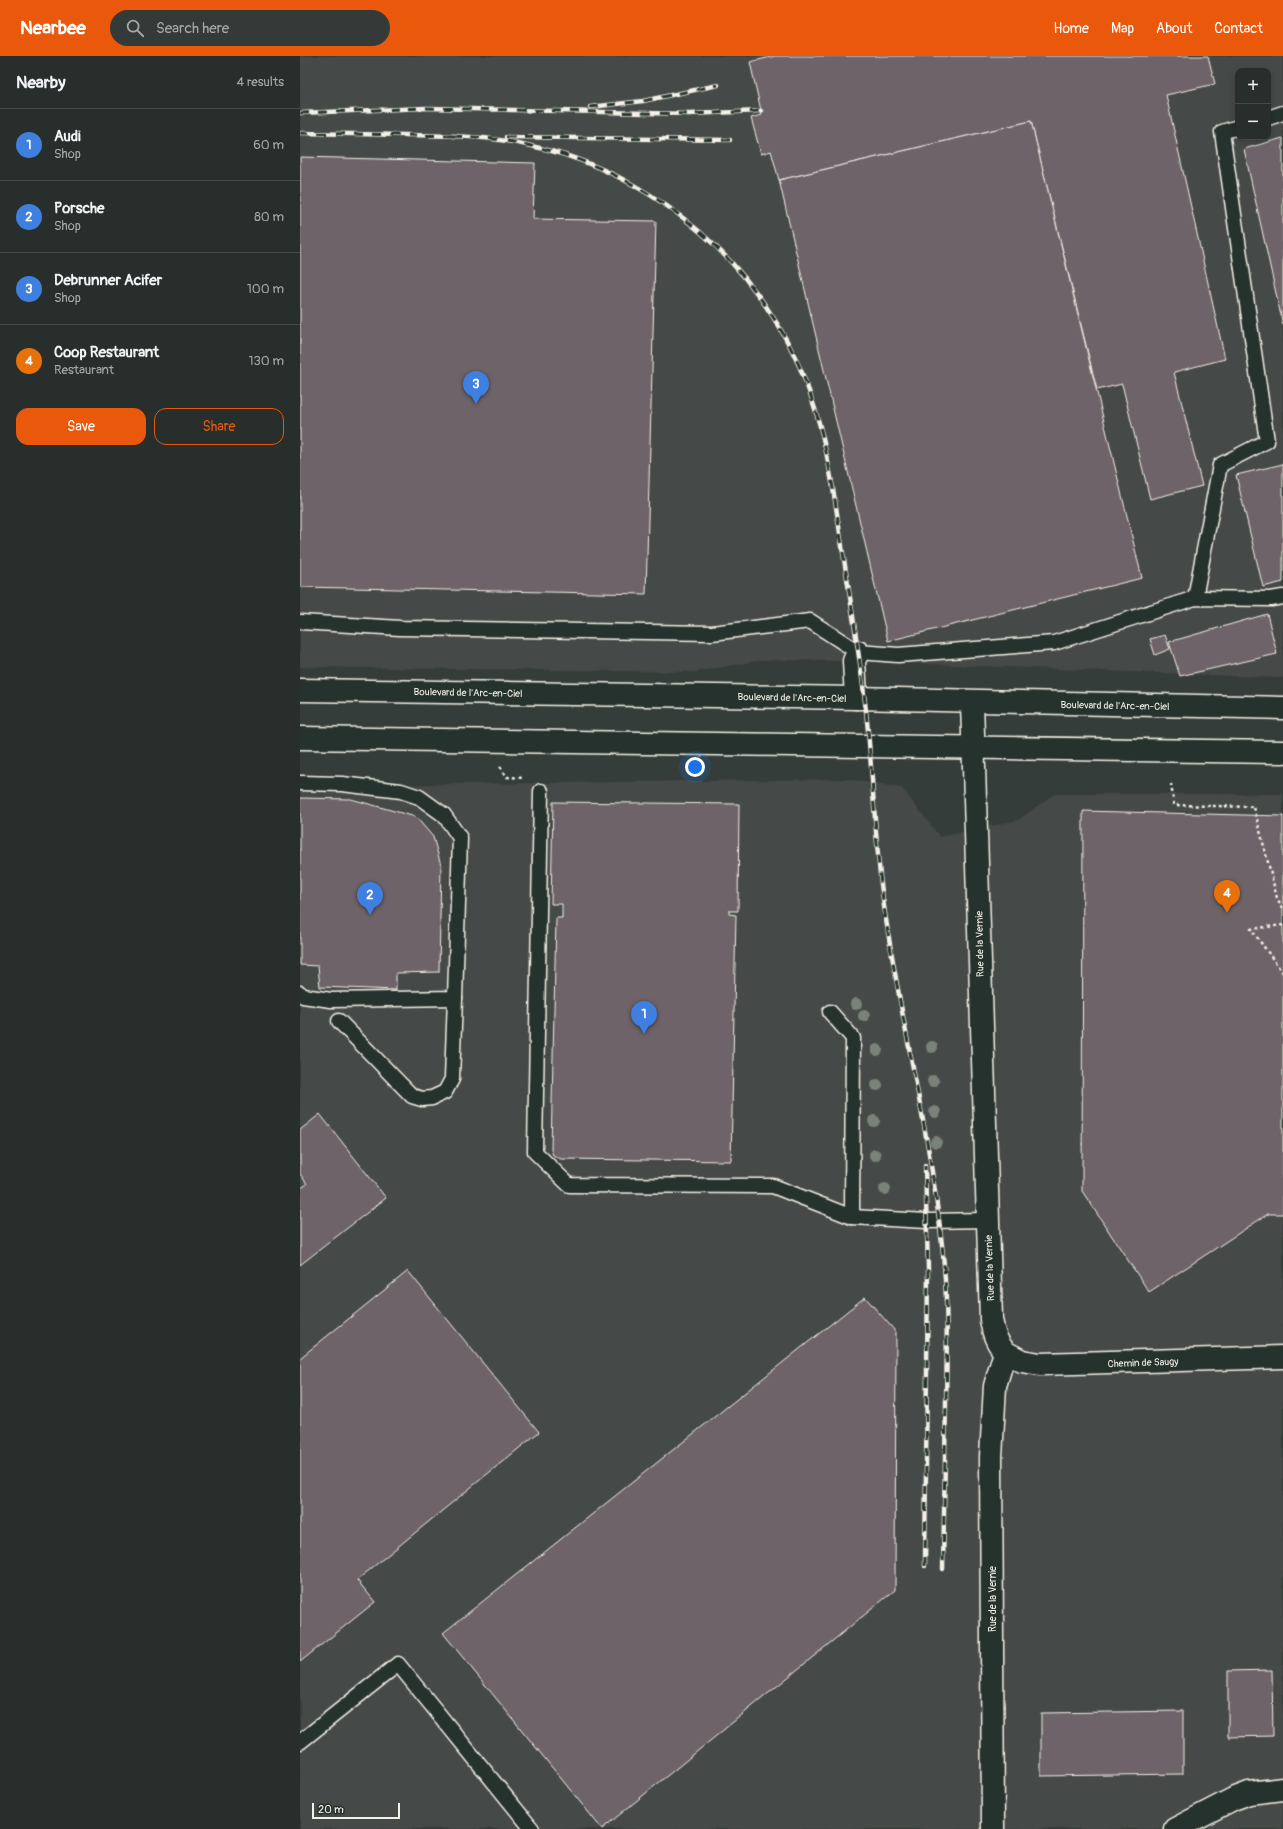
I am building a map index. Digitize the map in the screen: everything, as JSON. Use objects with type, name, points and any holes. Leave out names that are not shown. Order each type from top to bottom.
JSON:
[{"type":"main road","points":[[856,698],[854,661],[858,652]]},
{"type":"main road","name":"Boulevard de l'Arc-en-Ciel","points":[[300,690],[856,698],[972,702],[1283,708]]},
{"type":"main road","name":"Rue de la Vernie","points":[[972,702],[990,1319],[998,1344],[1005,1352],[995,1386],[991,1457],[993,1829]]},
{"type":"main road","points":[[300,738],[1283,752]]},
{"type":"main road","name":"Chemin de Saugy","points":[[1005,1352],[1022,1361],[1040,1364],[1283,1357]]},
{"type":"main road","points":[[1176,1829],[1233,1798],[1249,1793],[1283,1789]]},
{"type":"lane","points":[[1271,117],[1283,113]]},
{"type":"lane","points":[[1195,598],[1220,465],[1267,441],[1222,132],[1235,128]]},
{"type":"lane","points":[[300,622],[400,628],[712,633],[810,621],[858,652],[898,655],[1054,643],[1195,598],[1272,600],[1283,597]]},
{"type":"lane","points":[[300,784],[342,784],[401,791],[419,796],[444,815],[460,838],[452,1079],[445,1092],[432,1098],[422,1099],[412,1096],[339,1021]]},
{"type":"lane","points":[[541,791],[535,1152],[569,1185],[773,1186],[852,1217],[927,1221],[988,1220]]},
{"type":"lane","points":[[300,993],[303,996],[331,1000],[455,998]]},
{"type":"lane","points":[[830,1012],[853,1038],[852,1217]]},
{"type":"lane","points":[[300,1742],[398,1664],[532,1829]]},
{"type":"path","points":[[498,762],[507,776],[526,778],[541,791]]},
{"type":"path","points":[[1171,784],[1174,805],[1254,807],[1277,898],[1283,909]]},
{"type":"path","points":[[1283,924],[1251,929],[1283,973]]},
{"type":"shaded area","points":[[300,56],[1283,56],[1283,678],[854,661],[763,660],[695,672],[300,667]]},
{"type":"shaded area","points":[[846,779],[902,788],[940,837],[1018,820],[1054,794],[1283,794],[1283,1829],[300,1829],[300,786]]},
{"type":"building","points":[[775,56],[1208,56],[1215,84],[1166,95],[1225,359],[1174,372],[1202,486],[1150,499],[1122,384],[1097,390],[1031,121],[779,180],[771,151],[761,154],[751,118],[762,115],[750,62]]},
{"type":"building","points":[[1031,121],[1142,578],[888,641],[779,180]]},
{"type":"building","points":[[1283,138],[1283,325],[1244,149]]},
{"type":"building","points":[[300,157],[535,163],[533,219],[656,221],[646,594],[300,587]]},
{"type":"building","points":[[1283,464],[1283,582],[1263,587],[1236,475]]},
{"type":"building","points":[[1267,614],[1277,654],[1180,676],[1169,642]]},
{"type":"building","points":[[1165,635],[1170,649],[1155,655],[1150,639]]},
{"type":"building","points":[[300,798],[351,799],[416,817],[433,837],[441,865],[439,972],[396,973],[396,990],[320,987],[318,966],[300,965]]},
{"type":"building","points":[[553,802],[739,804],[738,911],[729,911],[729,914],[736,915],[731,1161],[561,1159],[553,1155],[551,1150],[556,918],[562,918],[562,904],[551,904]]},
{"type":"building","points":[[1083,811],[1283,816],[1283,1214],[1268,1214],[1149,1292],[1082,1191]]},
{"type":"building","points":[[320,1114],[386,1198],[300,1265],[300,1189],[307,1184],[300,1174],[300,1130]]},
{"type":"building","points":[[408,1271],[539,1432],[357,1580],[375,1602],[300,1662],[300,1358]]},
{"type":"building","points":[[865,1297],[896,1332],[895,1590],[602,1829],[443,1633]]},
{"type":"building","points":[[1272,1670],[1273,1736],[1228,1737],[1228,1671]]},
{"type":"building","points":[[1183,1711],[1183,1774],[1041,1776],[1041,1713]]},
{"type":"railway","points":[[590,107],[643,101],[718,85]]},
{"type":"railway","points":[[300,113],[426,108],[689,114],[761,111]]},
{"type":"railway","points":[[300,133],[458,136]]},
{"type":"railway","points":[[453,136],[508,141],[564,155],[600,168],[635,186],[667,206],[698,230],[726,256],[751,285],[773,317],[789,345],[813,402],[828,460],[855,628],[863,683],[881,884],[887,929],[929,1154],[942,1245],[947,1343],[943,1569]]},
{"type":"railway","points":[[506,137],[730,140]]},
{"type":"railway","points":[[925,1166],[928,1268],[925,1566]]},
{"type":"place","name":"Debrunner Acifer","points":[[476,404]]},
{"type":"place","name":"Coop Restaurant","points":[[1227,913]]},
{"type":"place","name":"Porsche","points":[[370,915]]},
{"type":"place","name":"Audi","points":[[644,1034]]}]
